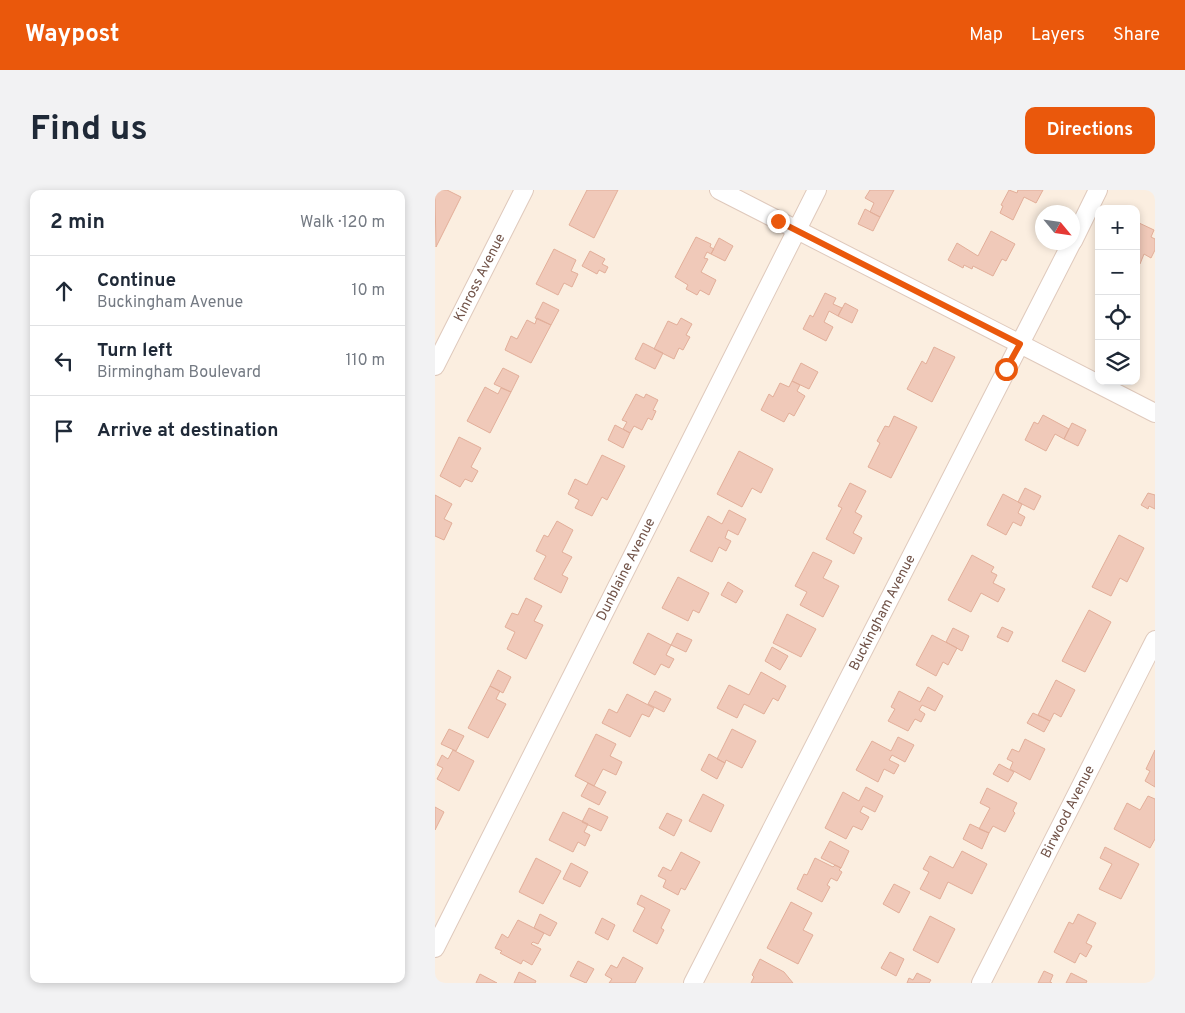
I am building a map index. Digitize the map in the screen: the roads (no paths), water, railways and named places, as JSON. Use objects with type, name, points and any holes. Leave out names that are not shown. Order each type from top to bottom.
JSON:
[{"type":"street","name":"Kinross Avenue","points":[[435,366],[524,190]]},
{"type":"street","points":[[719,190],[1155,413]]},
{"type":"street","name":"Dunblaine Avenue","points":[[435,948],[817,190]]},
{"type":"street","name":"Buckingham Avenue","points":[[1080,226],[1098,190]]},
{"type":"street","name":"Buckingham Avenue","points":[[693,983],[1068,250]]},
{"type":"street","name":"Birwood Avenue","points":[[981,983],[1155,640]]}]
